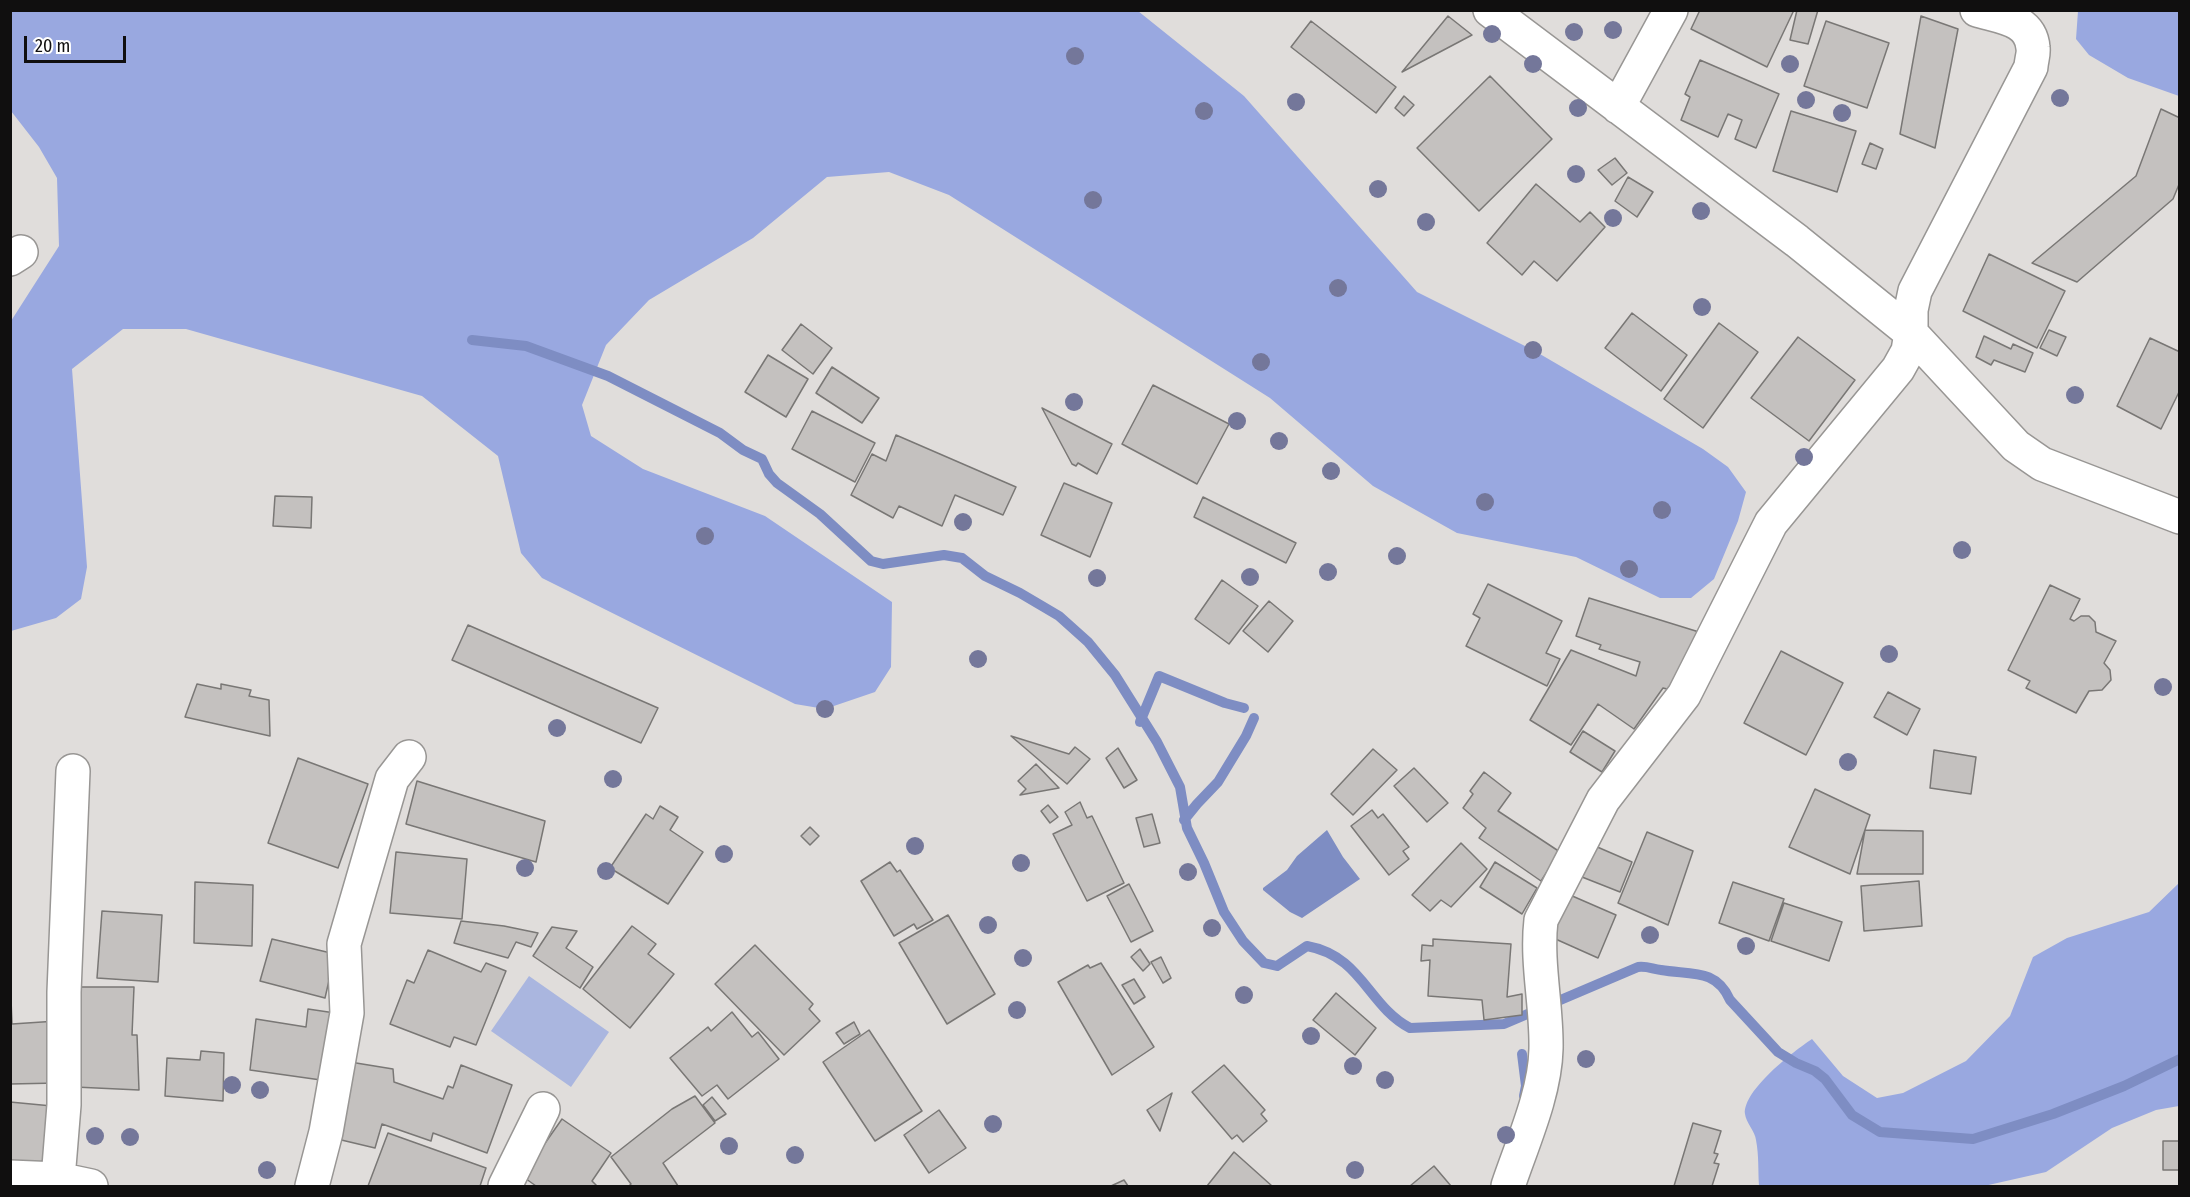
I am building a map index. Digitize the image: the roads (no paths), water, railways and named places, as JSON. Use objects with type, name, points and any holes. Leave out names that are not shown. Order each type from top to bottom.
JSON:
[{"type":"street","points":[[1490,10],[1797,241],[1911,333],[2016,446],[2042,464],[2180,517]]},
{"type":"street","points":[[1618,107],[1671,10]]},
{"type":"street","points":[[1508,1186],[1539,1092],[1544,1069],[1546,1048],[1538,942],[1541,920],[1603,800],[1684,695],[1771,523],[1898,369],[1908,351],[1915,291],[2031,67],[2034,48],[2026,28],[2015,20],[1977,10]]},
{"type":"street","points":[[312,1186],[326,1132],[347,1013],[344,944],[392,779],[409,757]]},
{"type":"street","points":[[58,1179],[64,1106],[64,992],[73,771]]},
{"type":"street","points":[[505,1186],[543,1109]]},
{"type":"street","points":[[10,1178],[58,1179],[91,1186]]},
{"type":"waterway","points":[[472,340],[526,346],[608,376],[720,433],[743,450],[762,459],[769,474],[777,483],[820,514],[871,561],[883,564],[944,555],[962,558],[985,576],[1059,616],[1088,642],[1115,675],[1157,742],[1180,787],[1187,828],[1224,912],[1243,941],[1264,963],[1277,966],[1307,946],[1325,951],[1353,971],[1384,1007],[1410,1028],[1504,1024],[1638,967],[1692,973],[1710,978],[1717,983],[1778,1052],[1815,1071],[1825,1079],[1852,1115],[1880,1132],[1973,1139],[2053,1114],[2124,1086],[2180,1059]]},
{"type":"waterway","points":[[1140,722],[1159,676],[1225,703],[1244,708]]},
{"type":"waterway","points":[[1184,820],[1218,782],[1246,736],[1254,718]]},
{"type":"waterway","points":[[1522,1054],[1526,1086],[1524,1096]]}]
